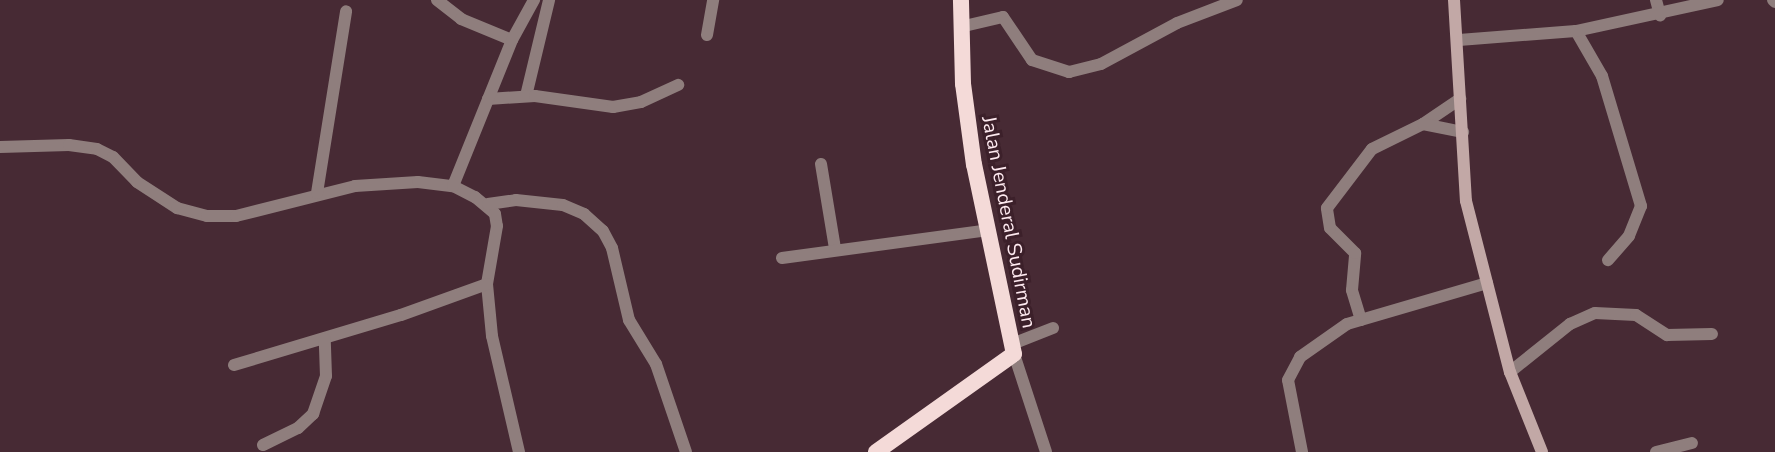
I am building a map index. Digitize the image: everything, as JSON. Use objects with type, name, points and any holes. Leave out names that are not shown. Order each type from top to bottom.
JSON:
[{"type":"highway","name":"Jalan Jenderal Sudirman","points":[[876,452],[1013,349],[988,230],[963,84],[960,0]]},
{"type":"main road","points":[[1454,0],[1459,40],[1466,201],[1510,372],[1542,452]]},
{"type":"street","points":[[438,0],[461,19],[512,40]]},
{"type":"street","points":[[453,186],[512,40],[534,0]]},
{"type":"street","points":[[526,96],[549,0]]},
{"type":"street","points":[[707,35],[713,0]]},
{"type":"street","points":[[960,27],[1003,17],[1032,60],[1069,72],[1101,63],[1177,23],[1237,0]]},
{"type":"street","points":[[1656,0],[1660,15]]},
{"type":"street","points":[[1459,40],[1575,31],[1660,15],[1718,0]]},
{"type":"street","points":[[317,193],[346,11]]},
{"type":"street","points":[[1575,31],[1602,76],[1641,206],[1629,236],[1608,260]]},
{"type":"street","points":[[488,99],[526,96],[613,107],[641,102],[678,85]]},
{"type":"street","points":[[1361,320],[1352,290],[1355,253],[1330,228],[1327,208],[1372,149],[1424,124],[1460,99]]},
{"type":"street","points":[[1424,124],[1463,132]]},
{"type":"street","points":[[0,147],[69,145],[97,149],[113,157],[137,182],[177,208],[207,216],[236,216],[317,193],[418,182],[453,186],[488,204],[516,200],[563,205],[584,214],[603,231],[612,248],[628,320],[656,364],[686,452]]},
{"type":"street","points":[[821,164],[835,249]]},
{"type":"street","points":[[488,204],[497,226],[487,284],[492,336],[519,452]]},
{"type":"street","points":[[782,258],[988,230]]},
{"type":"street","points":[[1302,452],[1288,380],[1300,357],[1341,327],[1487,283]]},
{"type":"street","points":[[234,365],[325,339],[487,284]]},
{"type":"street","points":[[1510,372],[1570,324],[1595,313],[1636,315],[1667,335],[1712,334]]},
{"type":"street","points":[[1046,452],[1013,349],[1053,328]]},
{"type":"street","points":[[262,445],[298,428],[313,414],[326,376],[325,339]]},
{"type":"street","points":[[1656,452],[1692,443]]}]
